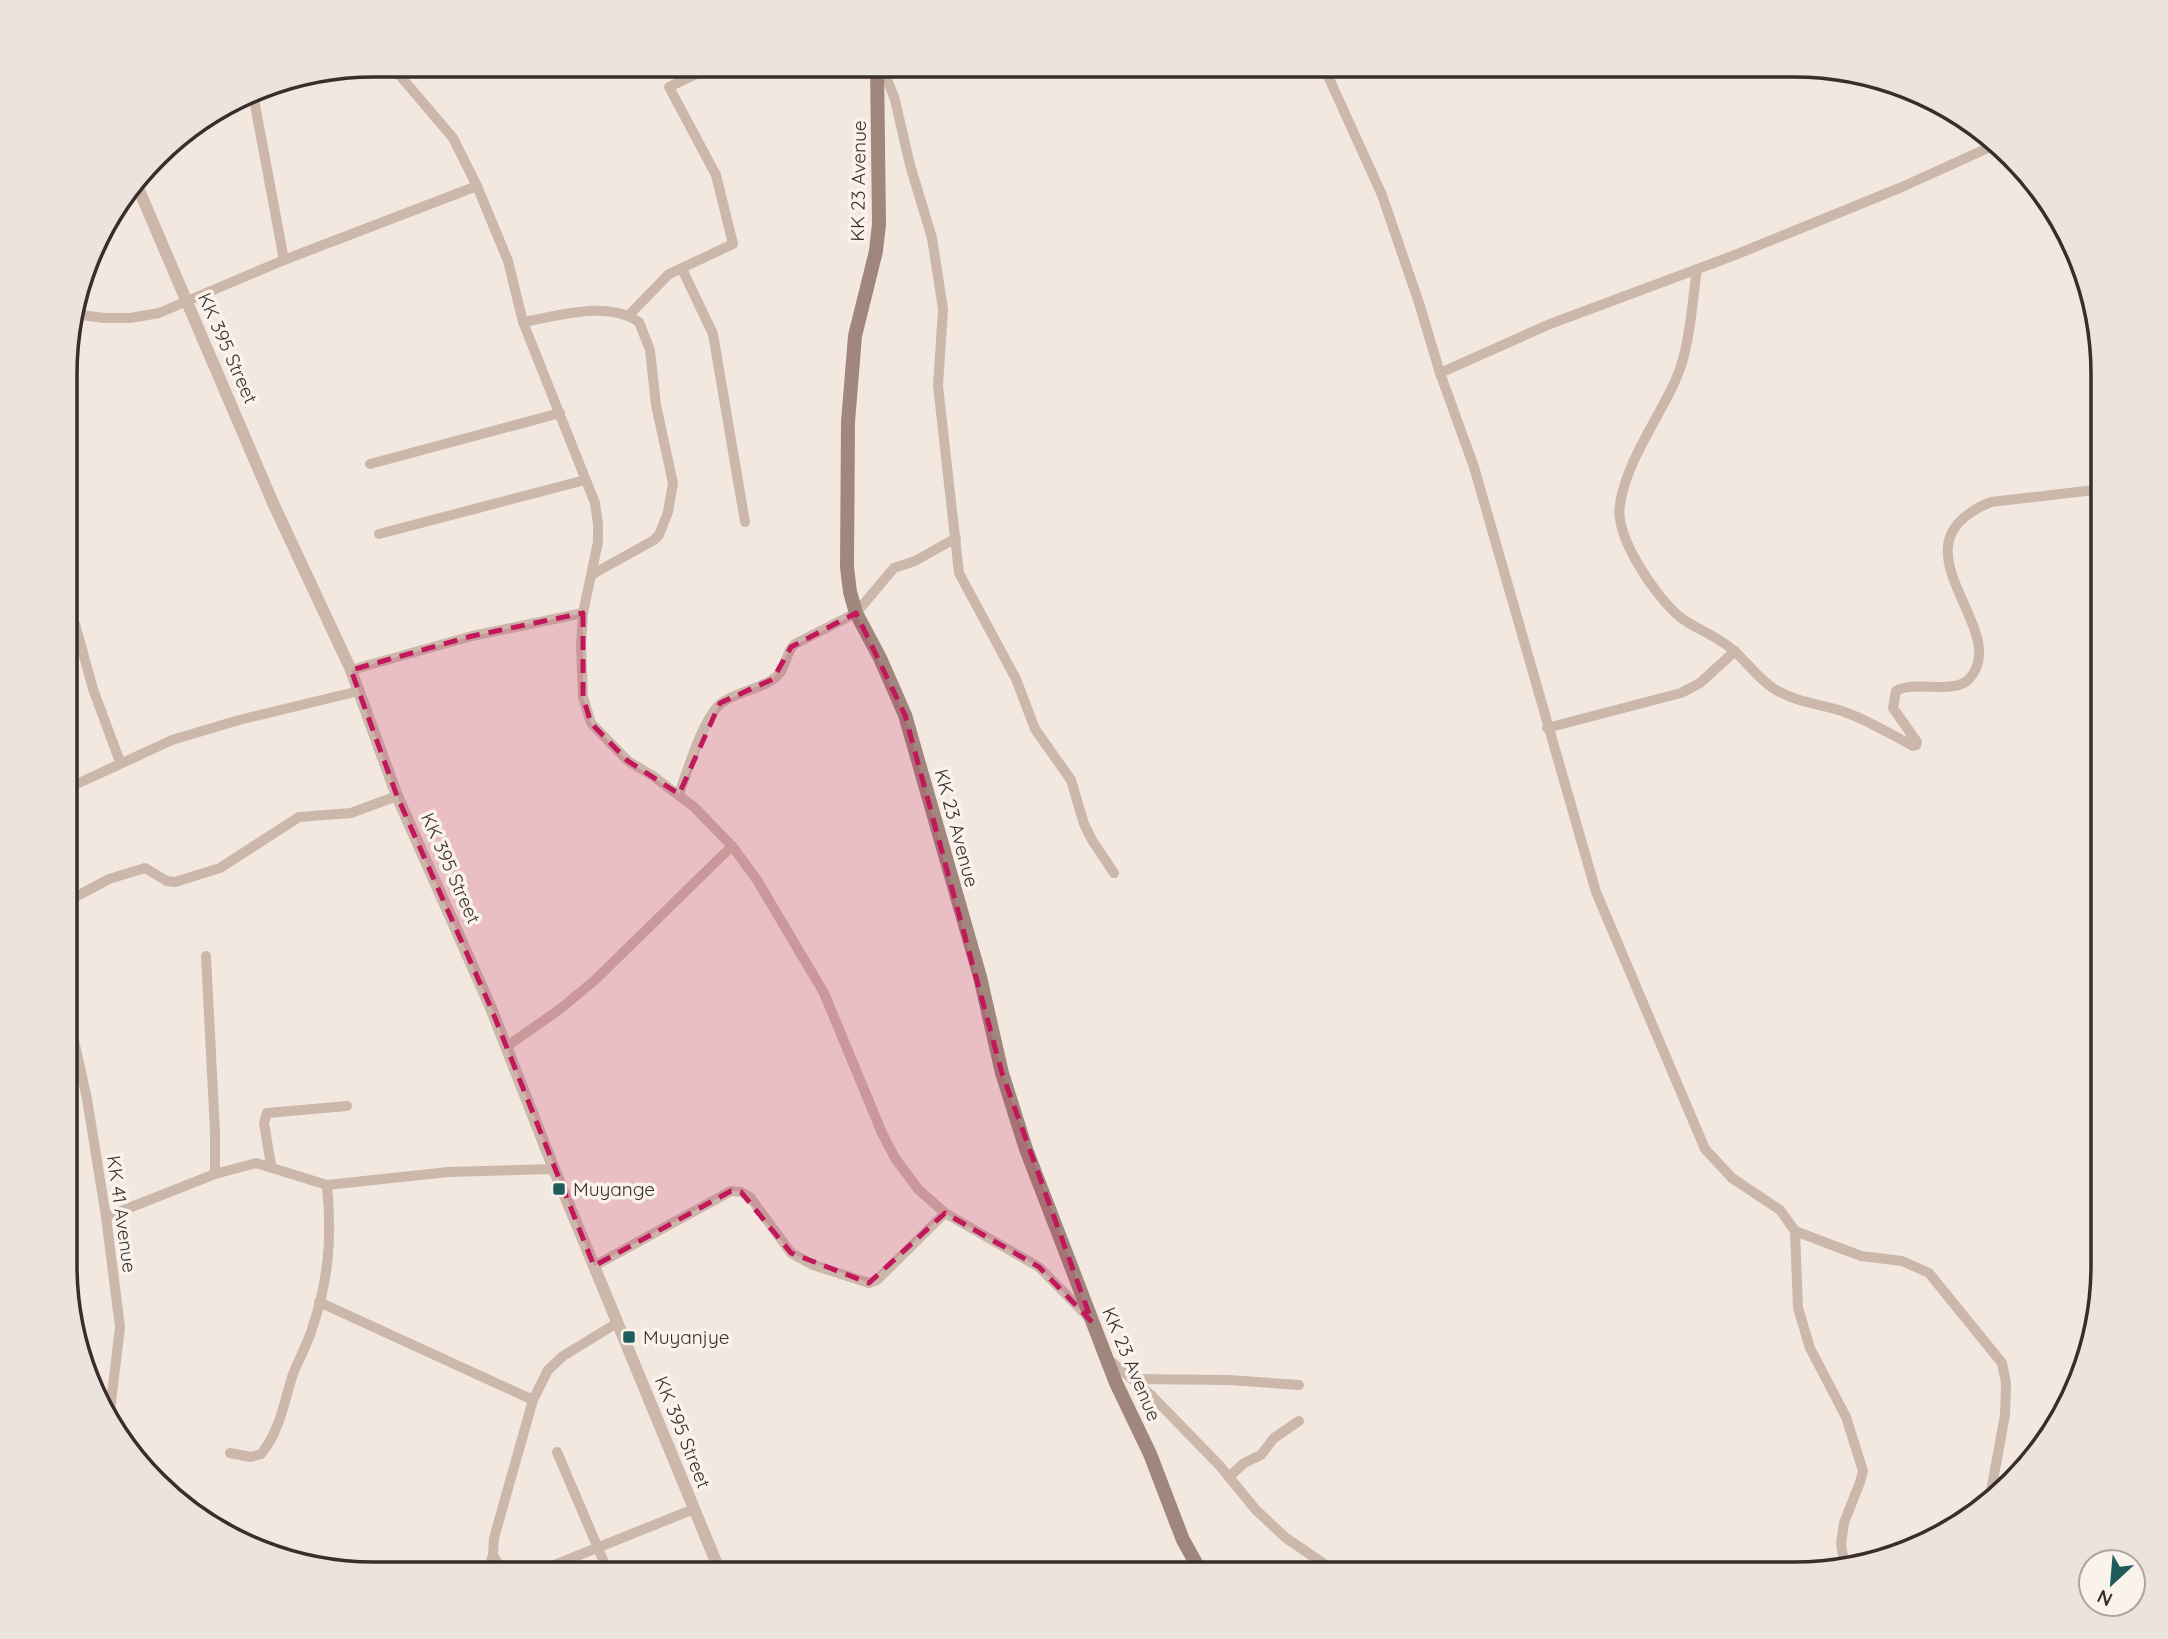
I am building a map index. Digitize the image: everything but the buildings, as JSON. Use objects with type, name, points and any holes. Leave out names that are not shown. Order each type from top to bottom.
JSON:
[{"type":"main road","name":"KK 23 Avenue","points":[[879,77],[879,224],[876,251],[855,336],[848,422],[846,567],[856,613],[880,658],[905,715],[1026,1149],[1116,1383],[1150,1454],[1183,1540],[1195,1562]]},
{"type":"street","points":[[401,77],[453,138],[477,186],[508,261],[523,322],[595,503],[598,524],[593,573],[583,613],[580,645],[583,697],[591,723],[628,761],[679,794],[732,846],[757,880],[824,993],[882,1133],[895,1158],[918,1189],[945,1213],[1040,1267],[1092,1322]]},
{"type":"street","points":[[629,315],[669,274],[733,244],[716,175],[669,88],[687,77]]},
{"type":"street","points":[[884,77],[895,100],[910,165],[932,238],[943,309],[939,397],[959,573],[1016,679],[1035,729],[1071,780],[1084,824],[1114,873]]},
{"type":"street","points":[[1328,77],[1382,195],[1474,467],[1595,892],[1705,1149],[1732,1178],[1780,1210],[1795,1231],[1798,1308],[1810,1348],[1846,1416],[1863,1471],[1843,1523],[1843,1557]]},
{"type":"street","points":[[255,103],[284,260]]},
{"type":"street","points":[[1440,373],[1550,324],[1697,270],[1902,187],[1987,148]]},
{"type":"street","points":[[83,315],[130,318],[159,313],[284,260],[477,186]]},
{"type":"street","name":"KK 395 Street","points":[[140,191],[273,503],[351,670],[397,796],[461,938],[716,1562]]},
{"type":"street","points":[[682,268],[713,334],[745,522]]},
{"type":"street","points":[[1697,270],[1678,376],[1634,463],[1619,505],[1621,526],[1638,564],[1668,606],[1682,619],[1735,651],[1754,673],[1775,690],[1795,699],[1842,711],[1913,746],[1916,745],[1917,742],[1894,708],[1896,691],[1904,687],[1952,686],[1967,682],[1974,671],[1978,653],[1973,624],[1947,563],[1948,542],[1955,525],[1975,508],[1991,502],[2091,490]]},
{"type":"street","points":[[523,322],[584,311],[621,312],[639,322],[650,350],[656,405],[673,483],[671,499],[663,527],[654,540],[593,573]]},
{"type":"street","points":[[370,464],[560,413]]},
{"type":"street","points":[[379,534],[585,480]]},
{"type":"street","points":[[679,794],[703,731],[720,703],[773,679],[782,670],[791,647],[856,613],[894,568],[915,561],[956,538]]},
{"type":"street","points":[[351,670],[472,636],[583,613]]},
{"type":"street","points":[[77,631],[93,688],[120,762]]},
{"type":"street","points":[[1547,728],[1681,693],[1700,683],[1735,651]]},
{"type":"street","points":[[77,784],[172,740],[239,720],[359,691]]},
{"type":"street","points":[[77,896],[109,879],[145,867],[167,881],[175,882],[220,868],[299,817],[351,813],[397,796]]},
{"type":"street","points":[[506,1047],[560,1009],[595,980],[732,846]]},
{"type":"street","points":[[206,956],[215,1174]]},
{"type":"street","name":"KK 41 Avenue","points":[[77,1054],[106,1217],[120,1327],[111,1402]]},
{"type":"street","points":[[271,1165],[264,1123],[267,1113],[347,1106]]},
{"type":"street","points":[[106,1217],[215,1174],[256,1163],[271,1165],[327,1185],[448,1172],[554,1169]]},
{"type":"street","points":[[230,1453],[251,1457],[261,1454],[267,1446],[280,1420],[293,1374],[312,1332],[330,1248],[327,1185]]},
{"type":"street","points":[[594,1266],[731,1191],[750,1197],[791,1253],[813,1265],[869,1283],[877,1280],[945,1213]]},
{"type":"street","points":[[1795,1231],[1861,1256],[1902,1261],[1929,1273],[2002,1363],[2006,1383],[2005,1415],[1992,1486]]},
{"type":"street","points":[[318,1302],[533,1400]]},
{"type":"street","points":[[490,1562],[494,1538],[533,1400],[548,1370],[563,1356],[617,1323]]},
{"type":"street","points":[[1107,1358],[1151,1395],[1229,1476],[1256,1510],[1286,1538],[1321,1562]]},
{"type":"street","points":[[1133,1379],[1228,1380],[1299,1385]]},
{"type":"street","points":[[1229,1476],[1261,1455],[1274,1438],[1299,1421]]},
{"type":"street","points":[[557,1452],[605,1562]]},
{"type":"street","points":[[562,1562],[694,1509]]},
{"type":"street","points":[[493,1555],[497,1562]]},
{"type":"highlighted area","points":[[583,613],[583,697],[591,723],[628,761],[679,794],[720,703],[773,679],[791,647],[856,613],[905,715],[1002,1073],[1092,1322],[1039,1267],[945,1213],[869,1283],[791,1253],[741,1192],[731,1191],[594,1266],[491,1008],[397,796],[351,670],[472,636]]},
{"type":"place","name":"Muyange","points":[[559,1189]]},
{"type":"place","name":"Muyanjye","points":[[629,1337]]}]
